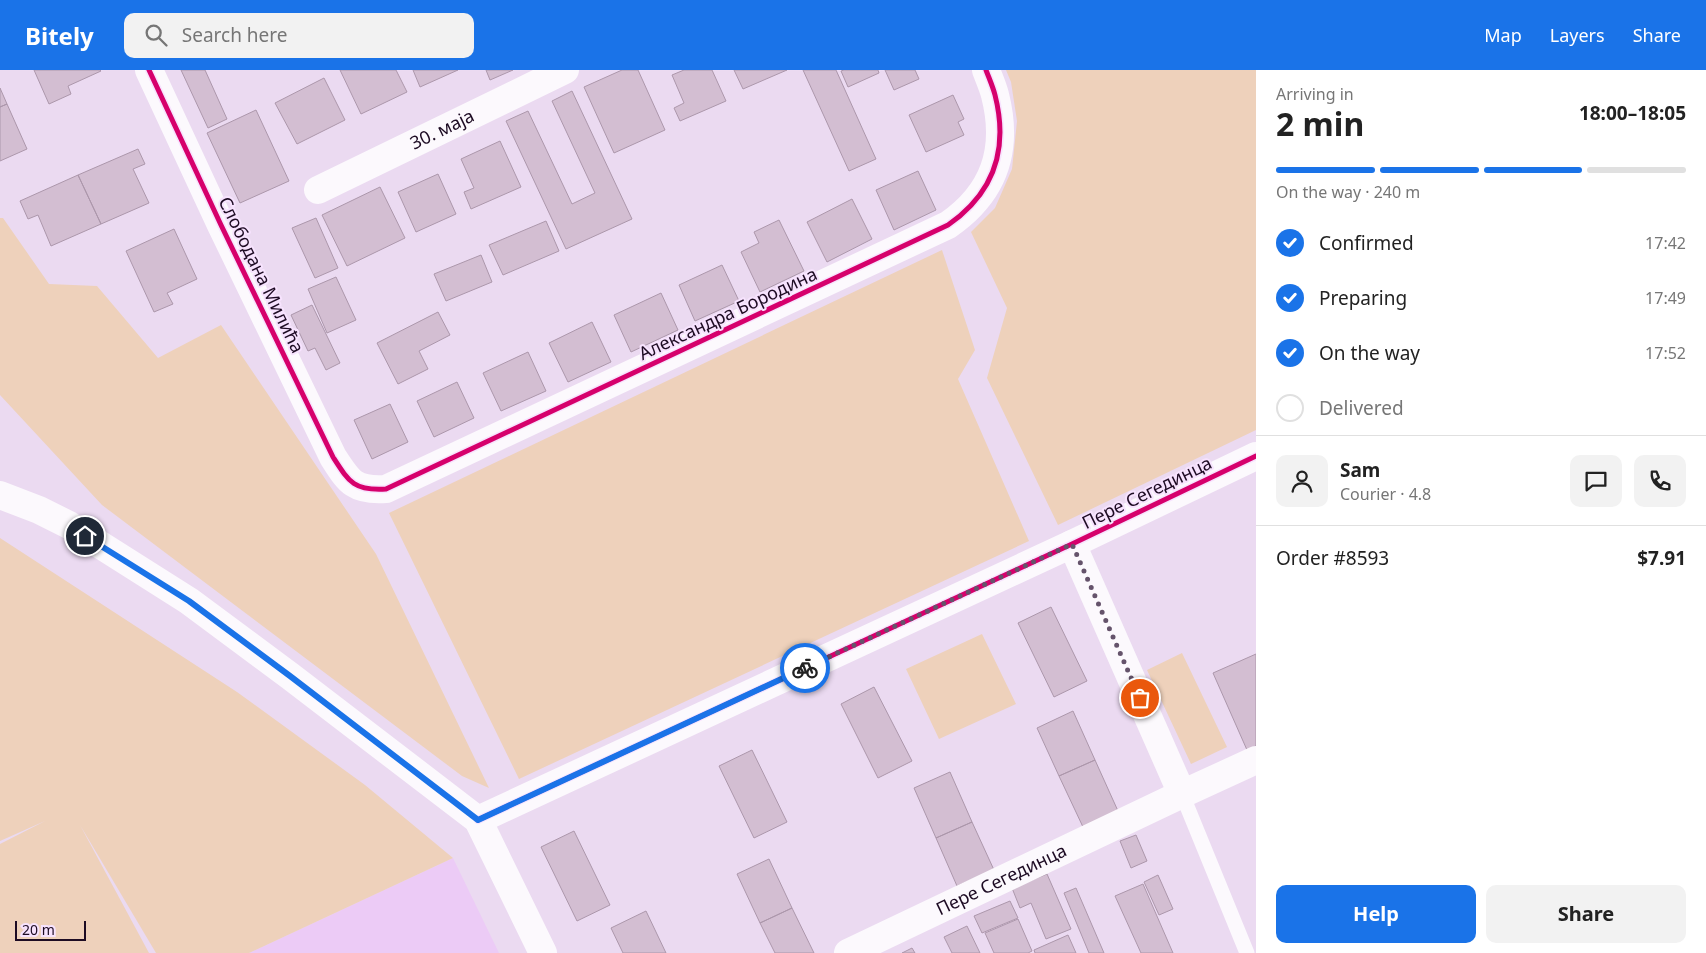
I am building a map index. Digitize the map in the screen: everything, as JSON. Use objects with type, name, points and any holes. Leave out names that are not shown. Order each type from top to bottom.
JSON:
[{"type":"street","name":"Слободана Милића","points":[[149,70],[221,225],[333,457],[350,482],[357,486]]},
{"type":"street","name":"30. маја","points":[[318,190],[565,70]]},
{"type":"street","name":"Александра Бородина","points":[[357,486],[370,489],[386,489],[948,226],[965,214],[976,202],[989,183],[996,166],[1000,137],[999,120],[995,94],[986,70]]},
{"type":"street","name":"Пере Сегединца","points":[[478,820],[1072,544],[1256,456]]},
{"type":"street","points":[[0,496],[39,510],[69,525],[189,601],[478,820],[543,953]]},
{"type":"street","name":"Пере Сегединца","points":[[1072,544],[1182,794]]},
{"type":"street","name":"Пере Сегединца","points":[[863,950],[1182,794],[1256,760]]},
{"type":"lane","points":[[1182,794],[1247,953]]},
{"type":"shaded area","points":[[1006,70],[1256,70],[1256,430],[1058,525],[987,378],[1007,308],[971,232],[995,208],[1012,169],[1017,121],[1011,82]]},
{"type":"shaded area","points":[[0,218],[3,218],[49,284],[97,286],[158,358],[221,325],[376,554],[489,788],[462,776],[102,505],[0,395]]},
{"type":"shaded area","points":[[942,250],[975,350],[958,379],[1029,541],[519,779],[389,513]]},
{"type":"shaded area","points":[[0,538],[237,692],[365,785],[453,858],[249,953],[156,953],[80,825],[149,953],[0,953],[0,844],[45,821],[0,841]]},
{"type":"shaded area","points":[[982,634],[1016,704],[939,739],[906,669]]},
{"type":"shaded area","points":[[1182,653],[1227,747],[1191,764],[1147,670]]},
{"type":"shaded area","points":[[453,858],[499,953],[249,953]]},
{"type":"building","points":[[34,70],[101,71],[68,86],[71,94],[49,104]]},
{"type":"building","points":[[181,70],[205,70],[227,119],[208,128]]},
{"type":"building","points":[[340,70],[396,70],[407,92],[361,114]]},
{"type":"building","points":[[413,70],[458,70],[420,87]]},
{"type":"building","points":[[486,70],[513,70],[490,80]]},
{"type":"building","points":[[622,70],[638,70],[665,130],[614,153],[584,87]]},
{"type":"building","points":[[684,70],[712,70],[726,101],[680,121],[674,108],[684,103],[672,75]]},
{"type":"building","points":[[734,70],[787,70],[743,89]]},
{"type":"building","points":[[803,70],[836,70],[876,159],[849,171]]},
{"type":"building","points":[[878,70],[879,73],[848,87],[841,71]]},
{"type":"building","points":[[885,70],[915,70],[919,79],[894,90]]},
{"type":"building","points":[[324,78],[345,120],[297,144],[275,103]]},
{"type":"building","points":[[0,88],[7,104],[0,107]]},
{"type":"building","points":[[572,91],[632,219],[566,249],[506,121],[528,111],[572,204],[595,193],[552,101]]},
{"type":"building","points":[[953,95],[964,119],[958,122],[964,135],[926,152],[909,115]]},
{"type":"building","points":[[7,104],[27,149],[0,161],[0,107]]},
{"type":"building","points":[[256,110],[289,181],[240,203],[207,133]]},
{"type":"building","points":[[500,141],[521,187],[471,209],[464,192],[474,188],[461,159]]},
{"type":"building","points":[[138,149],[145,164],[133,169],[149,203],[101,224],[78,175]]},
{"type":"building","points":[[918,171],[936,210],[894,230],[876,190]]},
{"type":"building","points":[[438,174],[456,214],[416,232],[398,192]]},
{"type":"building","points":[[78,175],[101,224],[51,246],[38,215],[28,219],[20,201]]},
{"type":"building","points":[[380,187],[405,238],[347,266],[322,215]]},
{"type":"building","points":[[852,199],[872,239],[827,262],[807,222]]},
{"type":"building","points":[[316,218],[338,268],[315,278],[292,228]]},
{"type":"building","points":[[779,220],[804,271],[760,292],[741,252],[759,243],[754,232]]},
{"type":"building","points":[[546,221],[559,251],[503,275],[489,245]]},
{"type":"building","points":[[174,229],[197,279],[167,293],[173,304],[154,312],[126,251]]},
{"type":"building","points":[[481,255],[492,282],[446,301],[434,274]]},
{"type":"building","points":[[722,265],[739,301],[695,321],[679,285]]},
{"type":"building","points":[[336,277],[356,320],[327,333],[308,289]]},
{"type":"building","points":[[661,293],[678,330],[631,352],[614,315]]},
{"type":"building","points":[[312,305],[340,363],[326,370],[315,348],[308,351],[291,315]]},
{"type":"building","points":[[438,312],[450,335],[419,351],[428,369],[398,384],[377,343]]},
{"type":"building","points":[[592,322],[611,362],[568,382],[549,343]]},
{"type":"building","points":[[528,352],[546,391],[501,411],[483,373]]},
{"type":"building","points":[[457,382],[474,418],[434,437],[417,401]]},
{"type":"building","points":[[390,404],[408,442],[372,459],[354,420]]},
{"type":"building","points":[[1051,607],[1087,681],[1054,697],[1018,623]]},
{"type":"building","points":[[1256,654],[1256,746],[1247,750],[1213,673]]},
{"type":"building","points":[[874,687],[912,761],[878,778],[841,704]]},
{"type":"building","points":[[1073,711],[1095,760],[1059,776],[1037,728]]},
{"type":"building","points":[[752,750],[787,822],[754,838],[719,766]]},
{"type":"building","points":[[1095,760],[1118,811],[1083,827],[1059,776]]},
{"type":"building","points":[[950,772],[972,822],[936,838],[914,788]]},
{"type":"building","points":[[972,822],[994,870],[957,886],[936,838]]},
{"type":"building","points":[[574,831],[610,905],[577,921],[541,847]]},
{"type":"building","points":[[1136,835],[1147,861],[1131,868],[1120,841]]},
{"type":"building","points":[[769,859],[792,908],[760,923],[737,874]]},
{"type":"building","points":[[1047,874],[1071,929],[1046,939],[1031,903],[1020,908],[1012,888]]},
{"type":"building","points":[[1158,875],[1173,909],[1159,915],[1144,882]]},
{"type":"building","points":[[1143,884],[1173,953],[1141,953],[1115,896]]},
{"type":"building","points":[[1076,888],[1104,953],[1089,953],[1064,893]]},
{"type":"building","points":[[1010,901],[1018,918],[982,933],[974,916]]},
{"type":"building","points":[[792,908],[814,953],[775,953],[760,923]]},
{"type":"building","points":[[646,911],[666,953],[623,953],[611,928]]},
{"type":"building","points":[[1018,919],[1032,951],[1028,953],[994,953],[985,933]]},
{"type":"building","points":[[967,926],[980,953],[952,953],[944,937]]},
{"type":"building","points":[[1068,935],[1076,953],[1035,953],[1034,950]]},
{"type":"building","points":[[912,948],[915,953],[902,953]]},
{"type":"cycle path","points":[[149,70],[221,225],[333,457],[348,479],[359,486],[375,489],[386,489],[948,225],[977,199],[994,169],[1000,134],[999,115],[994,92],[986,70]]},
{"type":"cycle path","points":[[478,820],[1072,544],[1256,456]]},
{"type":"way so far","points":[[805,668],[1072,544],[1140,698]]},
{"type":"route","points":[[85,536],[189,601],[478,820],[805,668]]}]
